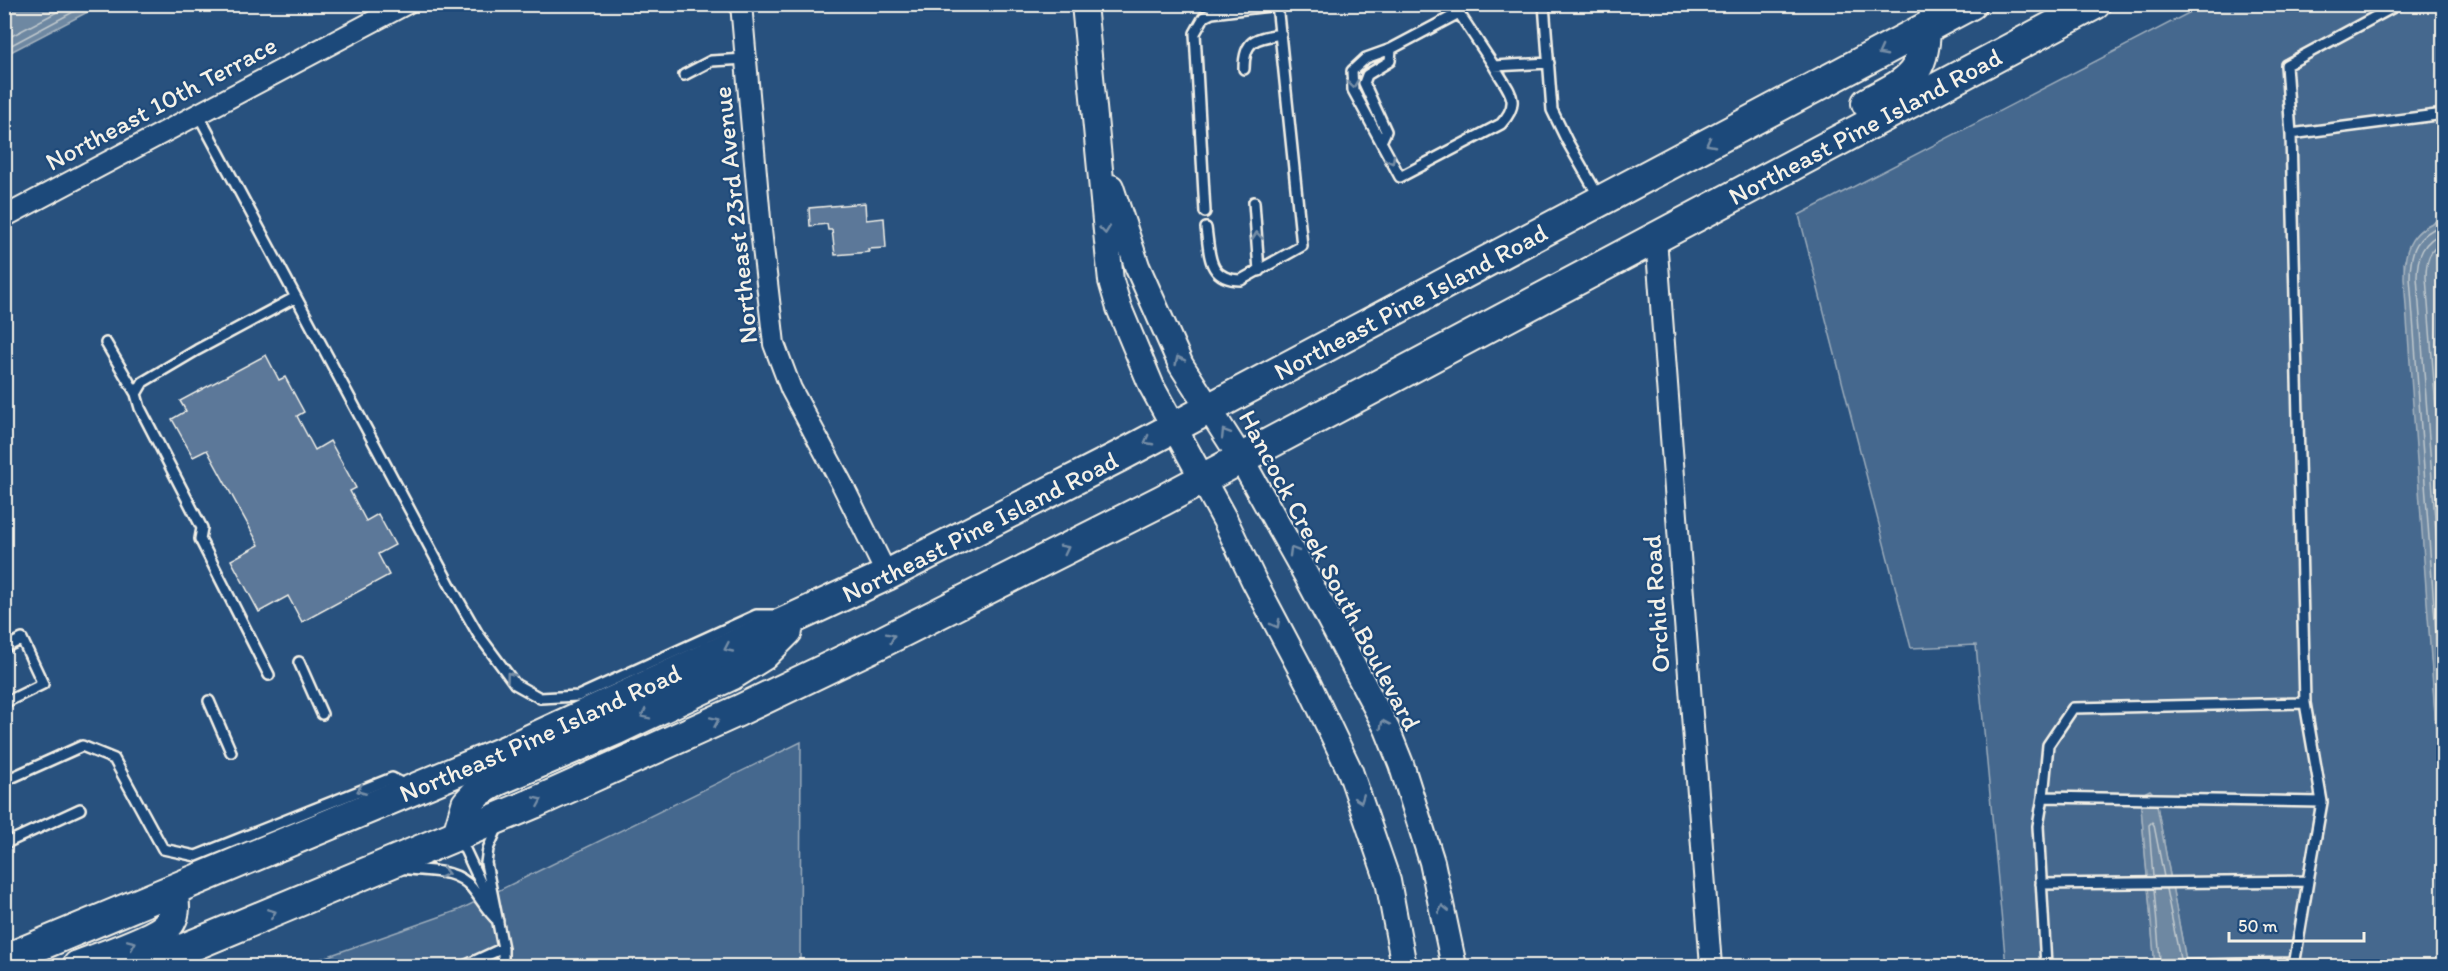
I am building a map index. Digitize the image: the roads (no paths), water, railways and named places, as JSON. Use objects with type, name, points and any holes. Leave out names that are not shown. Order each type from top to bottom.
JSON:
[{"type":"main road","name":"Northeast Pine Island Road","points":[[4,960],[508,750],[887,575],[1210,409],[1601,201],[1925,17],[1971,4]]},
{"type":"main road","name":"Northeast Pine Island Road","points":[[143,966],[505,816],[738,711],[867,649],[1201,478],[1540,300],[2095,4]]},
{"type":"main road","name":"Northeast Pine Island Road","points":[[1540,300],[1585,255],[1900,85],[1915,72],[1923,57],[1925,17]]},
{"type":"main road","points":[[458,836],[467,804],[478,792],[498,780],[617,729],[731,675],[762,655],[787,632],[798,616]]},
{"type":"main road","points":[[78,966],[157,934],[170,924],[174,913],[172,891]]},
{"type":"street","name":"Northeast 10th Terrace","points":[[4,217],[406,4]]},
{"type":"street","name":"Northeast 23rd Avenue","points":[[741,4],[761,230],[774,344],[791,388],[843,484],[887,575]]},
{"type":"street","points":[[1084,4],[1108,252],[1116,299],[1128,336],[1152,387],[1309,685],[1350,771],[1388,881],[1404,966]]},
{"type":"street","name":"Hancock Creek South Boulevard","points":[[1099,151],[1137,266],[1181,365],[1240,457],[1306,575],[1387,729],[1401,764],[1432,862],[1454,966]]},
{"type":"street","name":"Orchid Road","points":[[1656,238],[1711,966]]},
{"type":"lane","points":[[1544,4],[1552,110],[1601,201]]},
{"type":"lane","points":[[2151,966],[2294,965],[2322,802],[2305,703],[2292,134],[2286,65],[2399,4]]},
{"type":"lane","points":[[1205,212],[1194,33],[1204,17],[1212,13],[1277,5],[1302,246],[1241,280],[1222,278],[1212,267],[1206,228]]},
{"type":"lane","points":[[1457,9],[1513,99],[1512,112],[1500,124],[1400,177],[1353,90],[1352,70],[1366,58],[1391,49],[1457,9]]},
{"type":"lane","points":[[1244,69],[1244,57],[1252,41],[1281,34]]},
{"type":"lane","points":[[1381,142],[1386,131],[1364,83],[1367,75],[1390,61],[1391,49]]},
{"type":"lane","points":[[684,75],[711,61],[746,59]]},
{"type":"lane","points":[[1494,66],[1549,63]]},
{"type":"lane","points":[[198,114],[451,587],[478,634],[515,684],[540,698],[579,696],[756,615],[798,616]]},
{"type":"lane","points":[[2292,134],[2444,114]]},
{"type":"lane","points":[[1254,202],[1259,271]]},
{"type":"lane","points":[[136,394],[143,382],[296,297]]},
{"type":"lane","points":[[106,343],[136,394],[140,408],[202,528],[200,540],[269,675]]},
{"type":"lane","points":[[4,648],[22,639],[43,684],[4,703]]},
{"type":"lane","points":[[300,662],[322,714]]},
{"type":"lane","points":[[209,701],[231,752]]},
{"type":"lane","points":[[2046,966],[2038,826],[2048,745],[2073,708],[2305,703]]},
{"type":"lane","points":[[4,781],[82,746],[114,759],[163,849],[196,856],[392,778],[414,790]]},
{"type":"lane","points":[[2043,797],[2322,802]]},
{"type":"lane","points":[[4,844],[80,809]]},
{"type":"lane","points":[[503,966],[503,948],[486,863],[492,836],[505,816]]},
{"type":"lane","points":[[458,836],[498,921]]},
{"type":"lane","points":[[387,866],[439,870],[463,879],[471,886],[486,910],[498,921]]},
{"type":"lane","points":[[2041,884],[2308,881]]},
{"type":"lane","points":[[464,966],[503,948]]},
{"type":"water","points":[[5,4],[101,4],[101,5],[5,55]]},
{"type":"water","points":[[2443,218],[2443,827],[2404,266],[2408,247],[2417,233]]},
{"type":"water","points":[[2150,790],[2155,795],[2187,966],[2155,966],[2140,795]]}]
